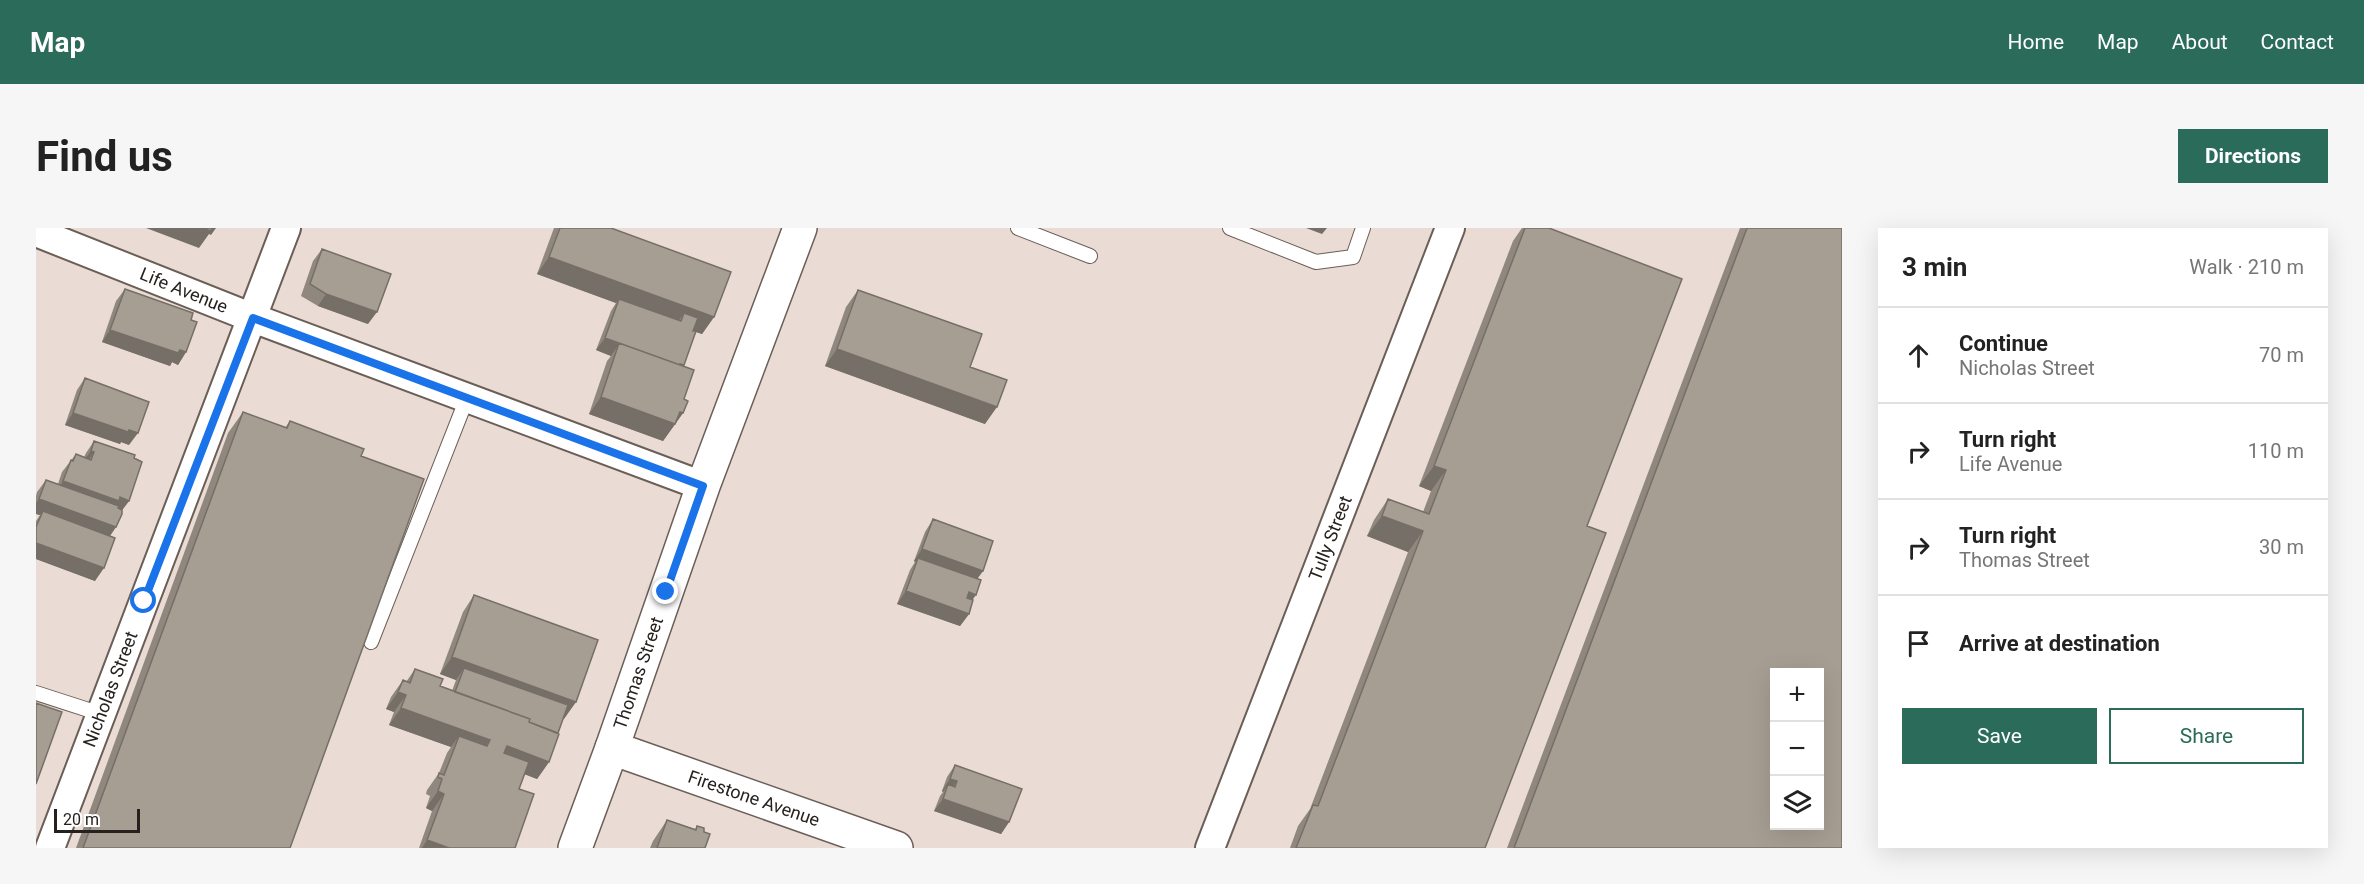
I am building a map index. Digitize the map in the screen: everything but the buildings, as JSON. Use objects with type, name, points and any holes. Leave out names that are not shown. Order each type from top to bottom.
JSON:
[{"type":"main road","name":"Thomas Street","points":[[575,848],[703,486],[800,228]]},
{"type":"main road","name":"Firestone Avenue","points":[[612,748],[896,848]]},
{"type":"street","name":"Nicholas Street","points":[[50,848],[286,228]]},
{"type":"street","name":"Tully Street","points":[[1210,848],[1450,228]]},
{"type":"street","name":"Life Avenue","points":[[36,232],[253,318],[703,486]]},
{"type":"lane","points":[[1018,228],[1090,256]]},
{"type":"lane","points":[[1230,228],[1316,262],[1353,257],[1363,228]]},
{"type":"lane","points":[[371,642],[467,398]]},
{"type":"lane","points":[[36,693],[101,714]]},
{"type":"route","points":[[144,601],[253,318],[703,486],[666,592]]}]
